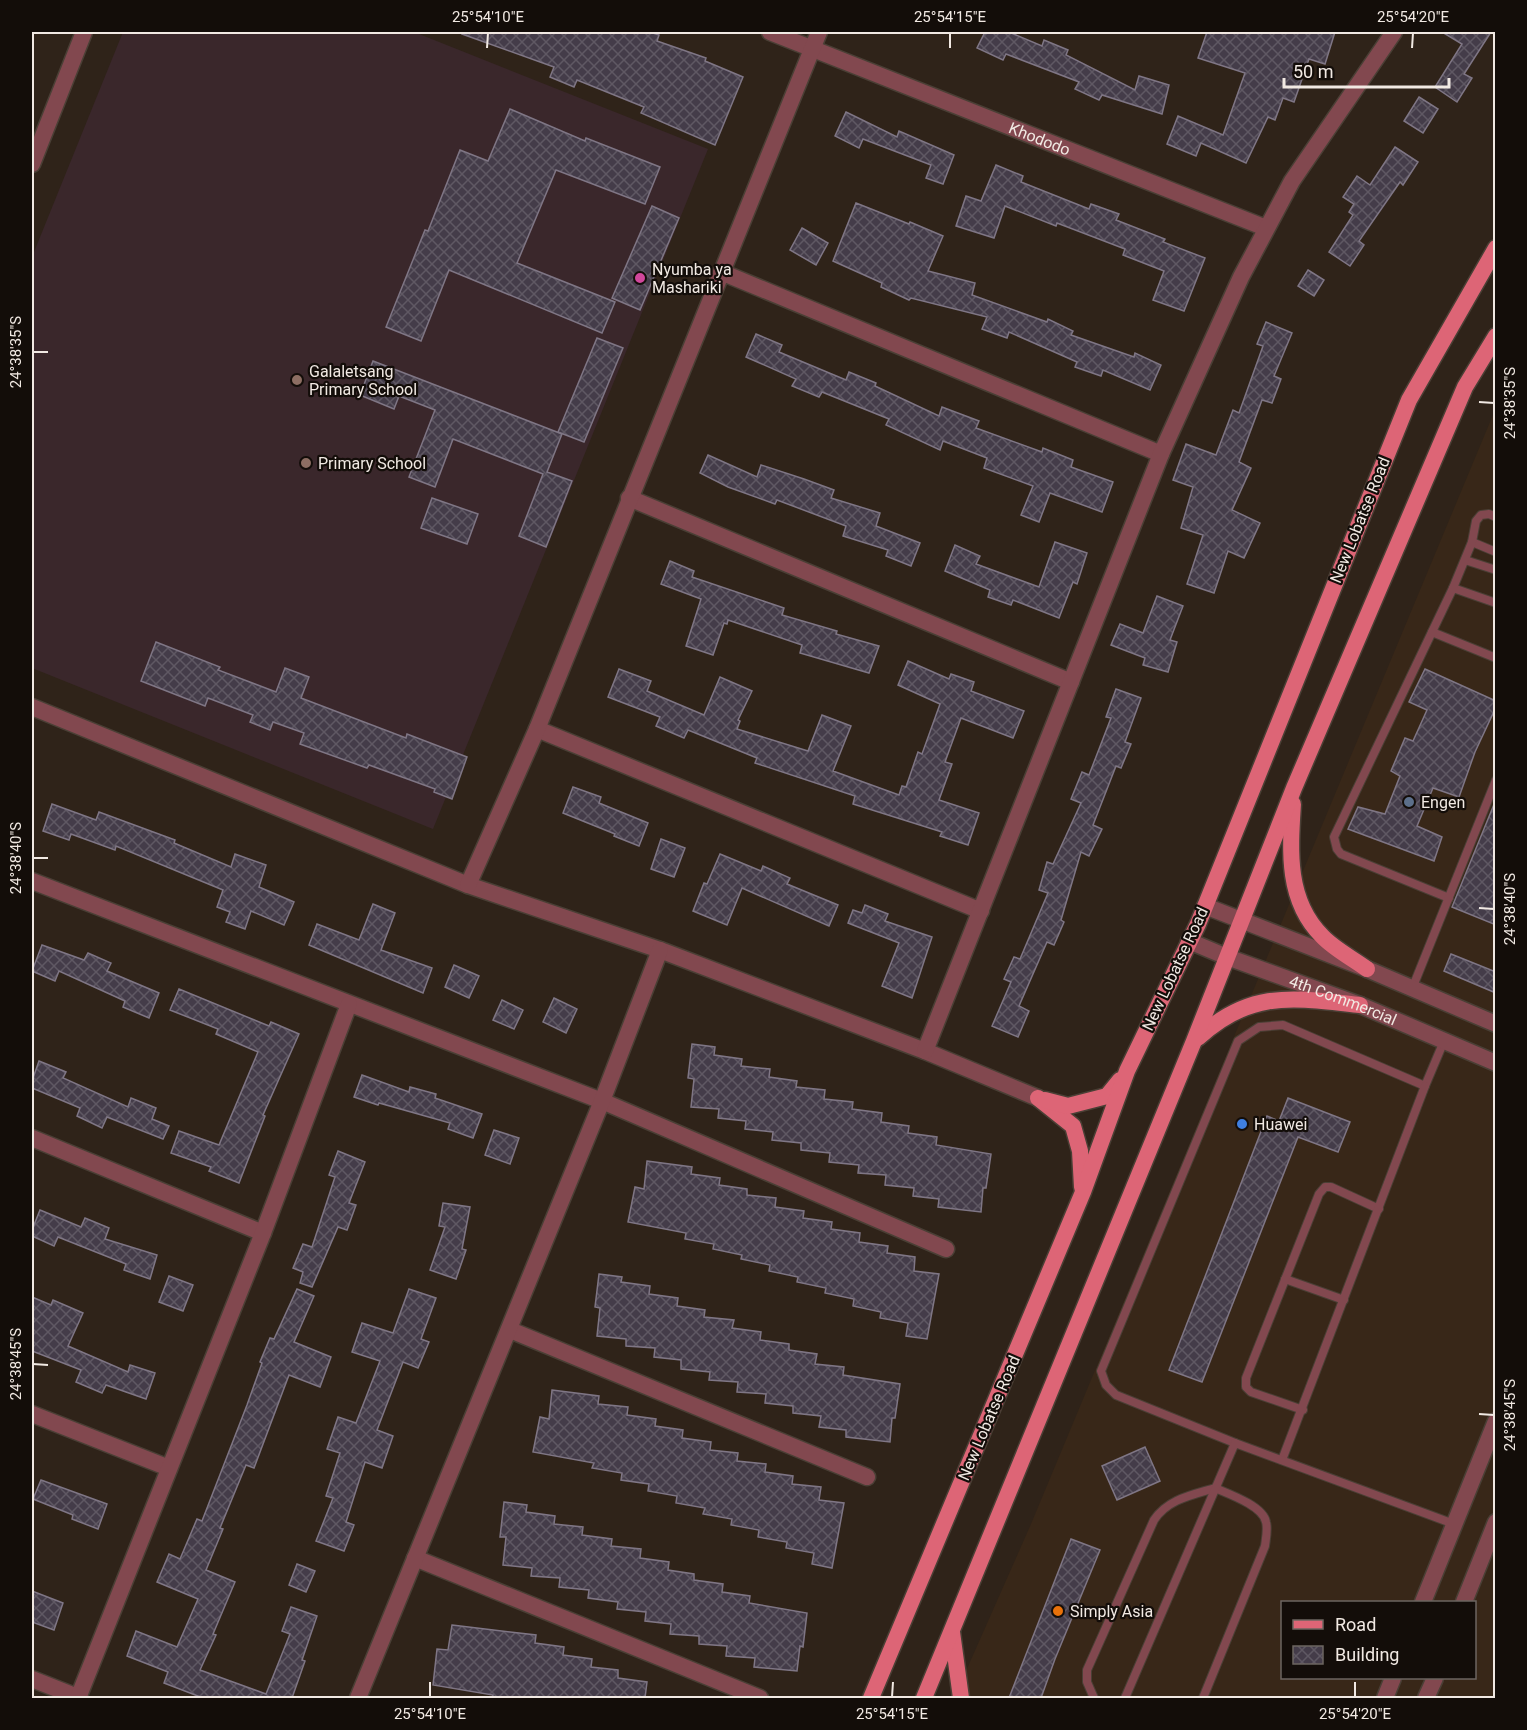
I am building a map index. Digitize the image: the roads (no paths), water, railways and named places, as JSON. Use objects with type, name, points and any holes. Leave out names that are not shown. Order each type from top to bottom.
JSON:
[{"type":"main road","name":"New Lobatse Road","points":[[871,1698],[1083,1192],[1127,1071],[1205,906],[1408,400],[1496,248]]},
{"type":"main road","points":[[924,1698],[1194,1041],[1294,788],[1465,387],[1496,336]]},
{"type":"main road","points":[[1294,788],[1291,869],[1296,893],[1304,912],[1322,936],[1367,969]]},
{"type":"main road","points":[[1194,1041],[1214,1023],[1236,1010],[1266,1001],[1295,998],[1360,1005]]},
{"type":"main road","points":[[1038,1098],[1068,1106],[1107,1096],[1127,1071]]},
{"type":"main road","points":[[1038,1098],[1073,1126],[1080,1151],[1083,1192]]},
{"type":"main road","points":[[952,1631],[961,1698]]},
{"type":"street","points":[[32,164],[84,32]]},
{"type":"street","name":"Khododo","points":[[770,32],[1266,228]]},
{"type":"street","points":[[468,885],[537,729],[819,32]]},
{"type":"street","points":[[926,1051],[1161,453],[1241,277],[1292,181],[1394,32]]},
{"type":"street","points":[[721,272],[1161,453]]},
{"type":"street","points":[[629,498],[1071,682]]},
{"type":"street","points":[[32,707],[468,885],[660,950],[926,1051],[1038,1098]]},
{"type":"street","points":[[537,729],[981,911]]},
{"type":"street","points":[[32,881],[602,1101],[946,1249]]},
{"type":"street","points":[[1205,906],[1367,969],[1496,1024]]},
{"type":"street","name":"4th Commercial","points":[[1190,941],[1227,957],[1360,1005],[1496,1063]]},
{"type":"street","points":[[358,1698],[510,1330],[660,950]]},
{"type":"street","points":[[32,1679],[79,1698],[263,1233],[349,1004]]},
{"type":"street","points":[[32,1138],[263,1233]]},
{"type":"street","points":[[510,1330],[867,1477]]},
{"type":"street","points":[[32,1413],[169,1468]]},
{"type":"street","points":[[1423,1601],[1496,1421]]},
{"type":"street","points":[[1464,1601],[1496,1522]]},
{"type":"street","points":[[415,1558],[760,1698]]},
{"type":"street","points":[[1385,1698],[1392,1679]]},
{"type":"street","points":[[1426,1698],[1434,1679]]},
{"type":"lane","points":[[1449,898],[1341,855],[1334,837],[1453,588],[1472,542],[1476,521],[1480,515],[1489,514],[1496,517]]},
{"type":"lane","points":[[1472,542],[1496,552]]},
{"type":"lane","points":[[1465,560],[1496,570]]},
{"type":"lane","points":[[1453,588],[1496,603]]},
{"type":"lane","points":[[1432,632],[1496,658]]},
{"type":"lane","points":[[1412,988],[1496,780]]},
{"type":"lane","points":[[1425,1086],[1283,1025],[1259,1027],[1238,1041],[1101,1371],[1106,1385],[1116,1395],[1235,1443],[1454,1524]]},
{"type":"lane","points":[[1282,1460],[1444,1041]]},
{"type":"lane","points":[[1303,1410],[1251,1392],[1246,1387],[1246,1378],[1318,1194],[1325,1187],[1332,1186],[1379,1209]]},
{"type":"lane","points":[[1285,1279],[1344,1300]]},
{"type":"lane","points":[[1125,1698],[1235,1443]]},
{"type":"lane","points":[[1094,1698],[1087,1682],[1087,1670],[1154,1520],[1161,1510],[1173,1502],[1215,1488],[1260,1510],[1266,1520],[1267,1533],[1265,1546],[1203,1698]]},
{"type":"place","name":"Nyumba ya Mashariki","points":[[640,278]]},
{"type":"place","name":"Galaletsang Primary School","points":[[297,380]]},
{"type":"place","name":"Primary School","points":[[306,463]]},
{"type":"place","name":"Engen","points":[[1409,802]]},
{"type":"place","name":"Huawei","points":[[1242,1124]]},
{"type":"place","name":"Simply Asia","points":[[1058,1611]]}]
